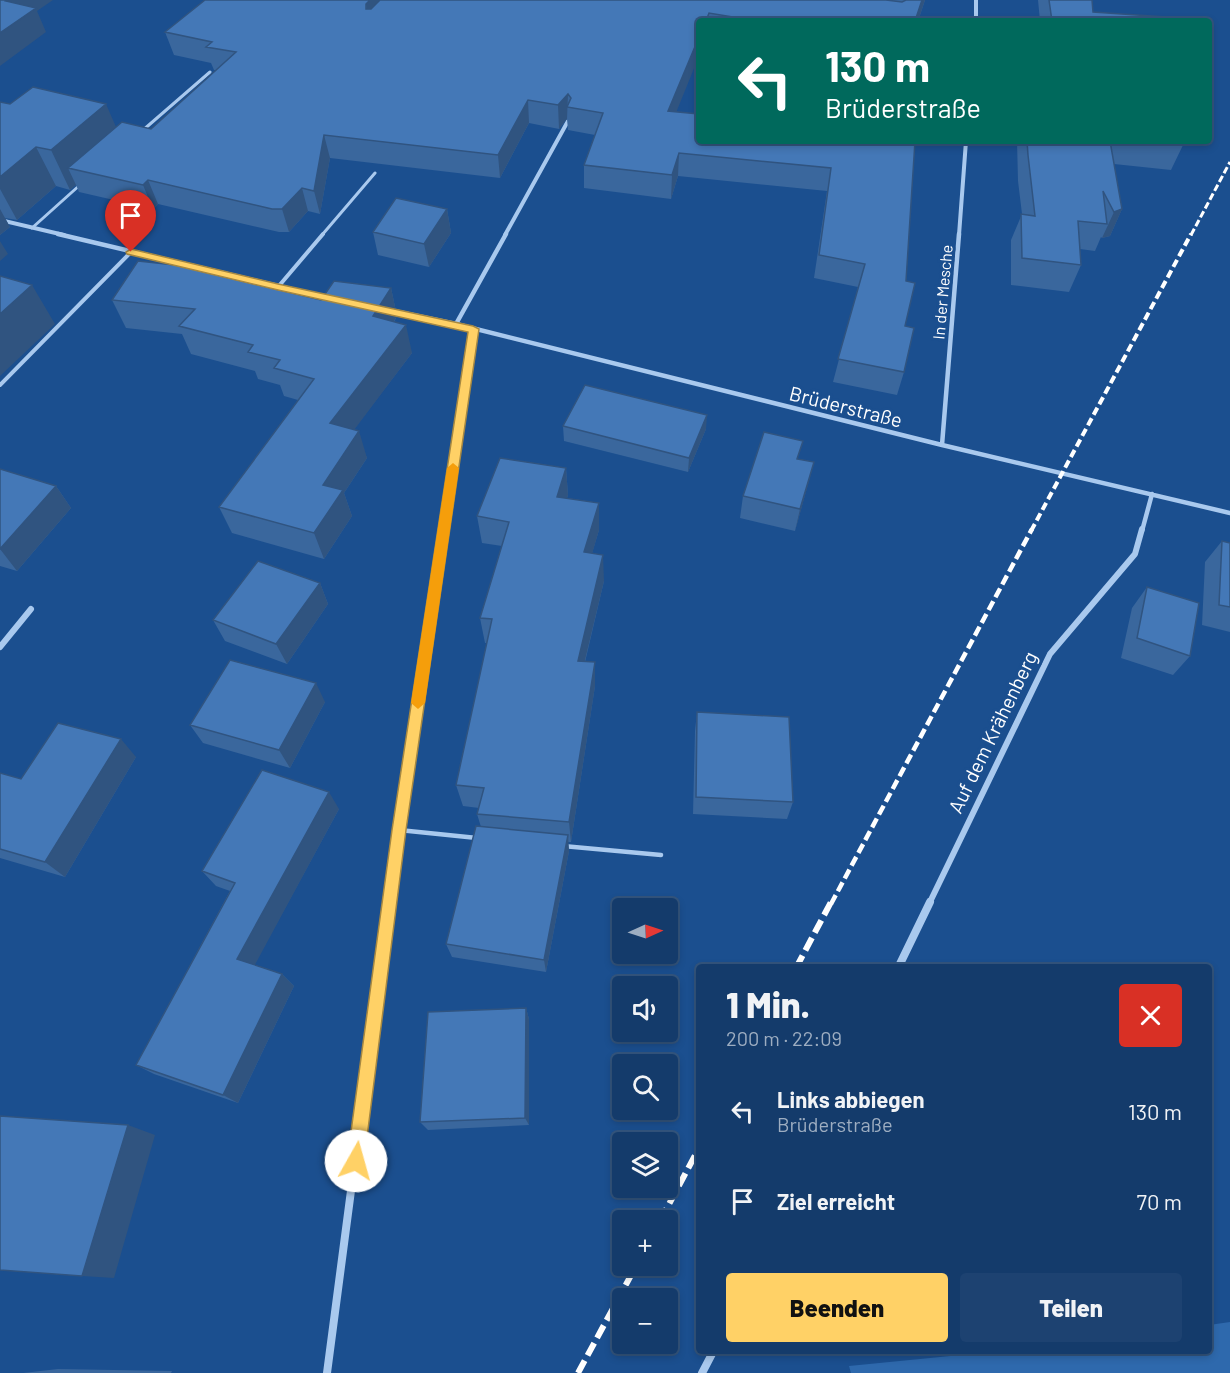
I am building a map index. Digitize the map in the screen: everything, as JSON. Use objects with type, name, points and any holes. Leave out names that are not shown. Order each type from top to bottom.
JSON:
[{"type":"street","points":[[976,0],[976,18]]},
{"type":"street","points":[[456,324],[568,121]]},
{"type":"street","name":"In der Mesche","points":[[942,445],[966,144]]},
{"type":"street","points":[[0,220],[333,299]]},
{"type":"street","name":"Brüderstraße","points":[[378,308],[456,324],[942,445],[1230,513]]},
{"type":"street","points":[[327,1373],[399,830],[473,329]]},
{"type":"street","name":"Auf dem Krähenberg","points":[[900,964],[1050,654],[1135,554],[1152,494]]},
{"type":"street","points":[[0,646],[31,609]]},
{"type":"street","points":[[702,1373],[712,1354]]},
{"type":"lane","points":[[138,135],[210,72]]},
{"type":"lane","points":[[278,287],[375,172]]},
{"type":"lane","points":[[32,228],[85,181]]},
{"type":"lane","points":[[0,386],[131,252]]},
{"type":"lane","points":[[399,830],[482,838]]},
{"type":"lane","points":[[554,845],[661,855]]},
{"type":"shaded area","points":[[1230,1322],[1230,1373],[851,1373],[849,1366],[971,1354],[1212,1354],[1212,1325]]},
{"type":"building","points":[[0,0],[8,0],[6,1],[36,8],[0,33]]},
{"type":"building","points":[[205,0],[370,0],[366,4],[366,9],[371,9],[380,0],[886,0],[902,2],[922,0],[916,18],[739,18],[709,13],[707,18],[696,18],[696,44],[668,111],[696,114],[696,144],[915,144],[906,281],[915,283],[905,326],[914,328],[904,372],[838,359],[865,264],[819,255],[831,168],[679,153],[672,175],[584,165],[603,113],[567,107],[571,98],[568,94],[558,105],[528,100],[498,155],[324,135],[314,191],[302,188],[282,209],[272,209],[148,180],[143,185],[68,168],[122,122],[151,129],[236,52],[206,47],[212,42],[165,32]]},
{"type":"building","points":[[1049,0],[1092,0],[1093,12],[1166,17],[1166,18],[1052,18]]},
{"type":"building","points":[[33,87],[106,104],[51,150],[36,147],[0,177],[0,102],[10,104]]},
{"type":"building","points":[[1027,144],[1111,144],[1122,209],[1114,212],[1103,191],[1107,224],[1078,221],[1081,265],[1022,258],[1021,214],[1035,216]]},
{"type":"building","points":[[396,198],[447,209],[424,244],[373,232]]},
{"type":"building","points":[[138,261],[175,265],[321,300],[334,281],[391,288],[373,316],[406,325],[330,423],[359,431],[323,485],[343,490],[314,533],[219,507],[314,379],[274,368],[280,360],[248,352],[253,345],[179,326],[195,309],[112,300]]},
{"type":"building","points":[[0,276],[32,285],[0,314]]},
{"type":"building","points":[[585,385],[707,415],[689,458],[563,426]]},
{"type":"building","points":[[764,432],[803,441],[797,459],[814,462],[800,509],[743,496]]},
{"type":"building","points":[[500,458],[566,468],[557,497],[599,503],[584,552],[603,555],[578,661],[595,662],[569,822],[477,814],[484,788],[456,785],[492,619],[480,618],[509,522],[477,516]]},
{"type":"building","points":[[0,469],[56,486],[0,549]]},
{"type":"building","points":[[1222,541],[1230,543],[1230,607],[1219,605]]},
{"type":"building","points":[[258,561],[320,583],[276,644],[213,620]]},
{"type":"building","points":[[1147,587],[1199,603],[1190,656],[1137,638]]},
{"type":"building","points":[[230,660],[316,683],[279,750],[190,725]]},
{"type":"building","points":[[697,712],[789,717],[793,802],[696,797]]},
{"type":"building","points":[[58,723],[121,739],[45,862],[0,849],[0,773],[21,779]]},
{"type":"building","points":[[262,770],[329,792],[237,959],[282,974],[223,1095],[136,1065],[235,883],[202,871]]},
{"type":"building","points":[[476,826],[568,835],[544,960],[446,944]]},
{"type":"building","points":[[526,1008],[525,1118],[420,1122],[428,1012]]},
{"type":"building","points":[[0,1116],[128,1125],[82,1276],[0,1270]]},
{"type":"railway","points":[[1191,235],[1230,162]]},
{"type":"railway","points":[[1031,531],[1191,234]]},
{"type":"railway","points":[[831,904],[1032,529]]},
{"type":"railway","points":[[798,964],[831,902]]},
{"type":"railway","points":[[666,1210],[696,1154]]},
{"type":"railway","points":[[578,1373],[631,1276]]},
{"type":"slow traffic","points":[[418,703],[453,468]]},
{"type":"route","points":[[131,252],[278,287],[473,329],[399,830],[356,1161]]}]
